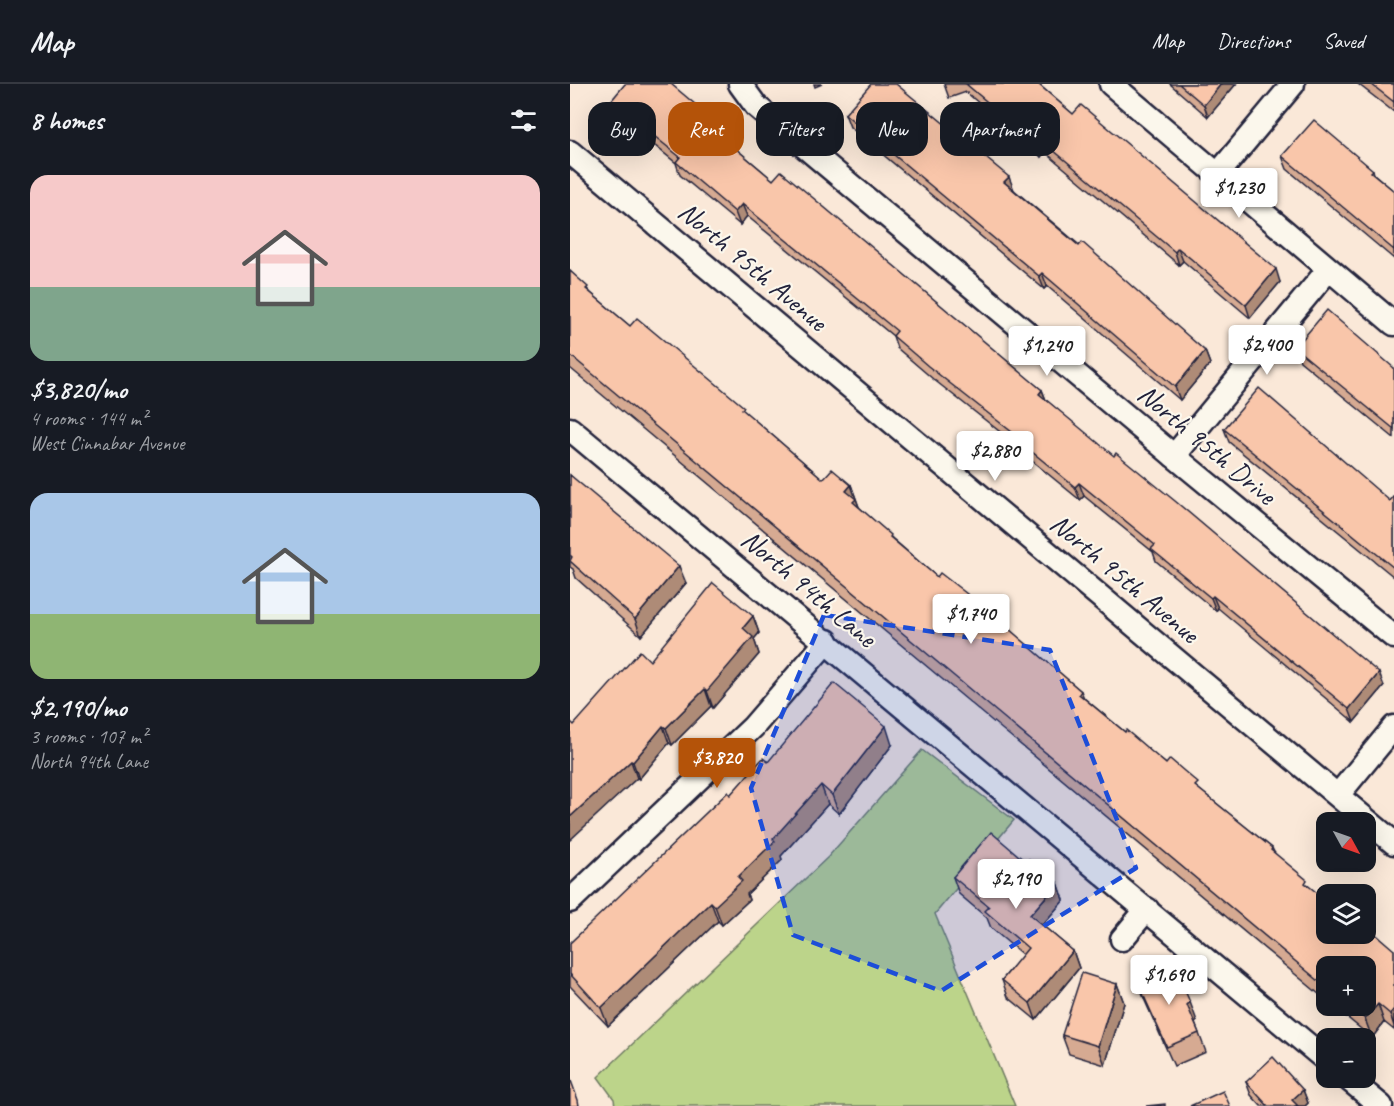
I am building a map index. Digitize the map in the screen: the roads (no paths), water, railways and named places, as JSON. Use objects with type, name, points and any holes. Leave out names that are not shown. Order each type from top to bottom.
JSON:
[{"type":"street","name":"North 95th Drive","points":[[740,84],[756,106],[1394,637]]},
{"type":"street","points":[[1111,84],[1394,324]]},
{"type":"street","points":[[1218,174],[1293,84]]},
{"type":"street","name":"North 95th Avenue","points":[[570,152],[1394,843]]},
{"type":"street","points":[[1174,456],[1329,270]]},
{"type":"street","name":"North 94th Lane","points":[[570,429],[827,641],[1316,1052]]},
{"type":"street","points":[[570,901],[753,727],[827,641]]},
{"type":"street","points":[[1338,795],[1394,727]]},
{"type":"street","points":[[1122,939],[1147,909]]},
{"type":"street","points":[[1359,1088],[1381,1106]]},
{"type":"street","points":[[1387,1106],[1394,1098]]}]
